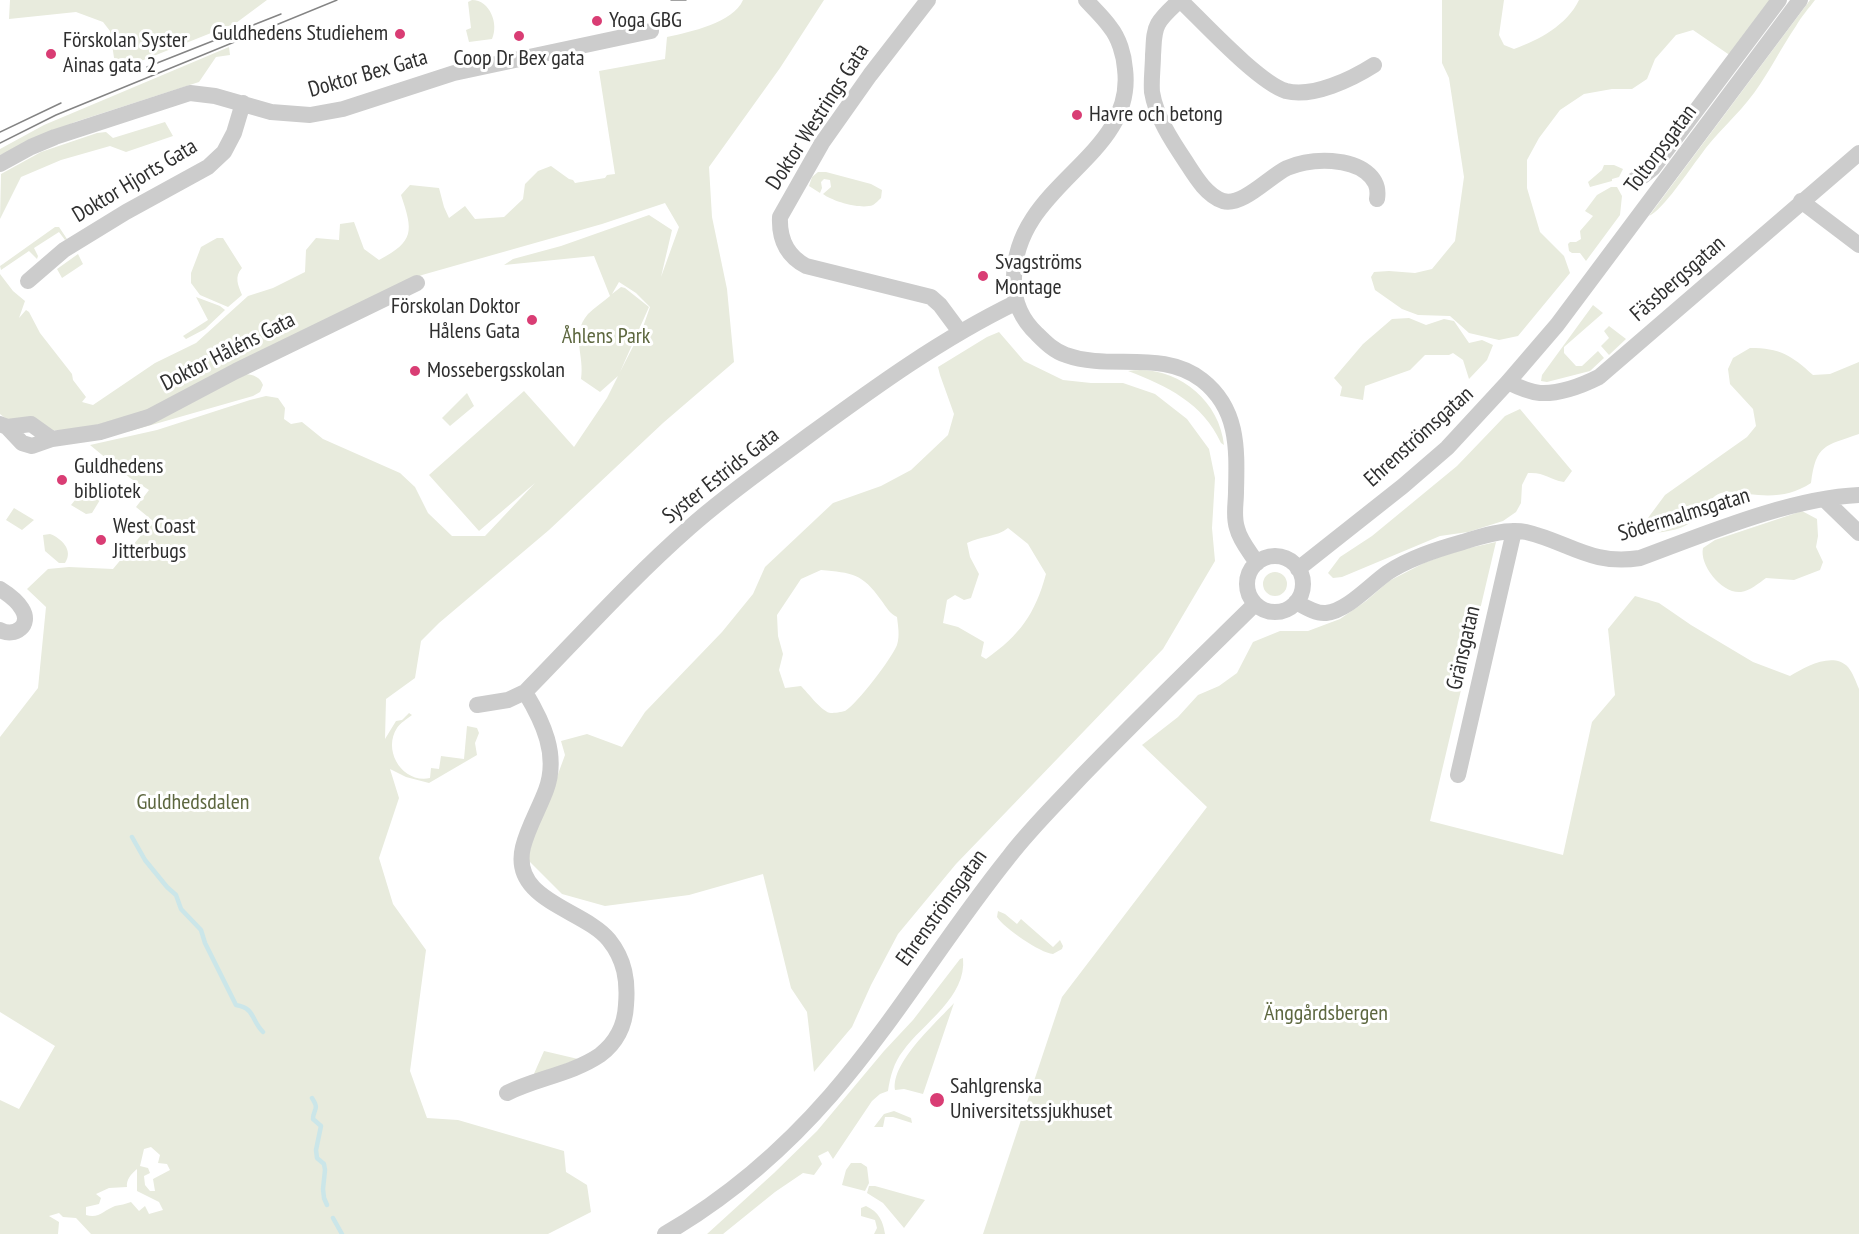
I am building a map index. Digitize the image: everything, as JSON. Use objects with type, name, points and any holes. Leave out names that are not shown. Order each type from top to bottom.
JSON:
[{"type":"street","name":"Doktor Westrings Gata","points":[[928,0],[870,75],[822,143],[780,217],[779,227],[788,253],[794,260],[806,266],[931,297],[940,305],[960,332]]},
{"type":"street","points":[[1086,0],[1110,27],[1116,38],[1125,62],[1127,79],[1125,97],[1118,119],[1109,134],[1051,194],[1027,227],[1022,238],[1014,274],[1015,303],[1032,329],[1051,348],[1065,355],[1084,360],[1146,361],[1171,365],[1189,371],[1203,380],[1218,395],[1230,415],[1236,443],[1235,514],[1237,529],[1257,563]]},
{"type":"street","points":[[1374,65],[1359,75],[1335,85],[1318,90],[1288,92],[1261,77],[1180,0],[1162,19],[1155,31],[1152,91],[1156,106],[1174,145],[1212,195],[1225,201],[1244,198],[1271,176],[1288,168],[1321,160],[1341,161],[1359,166],[1373,177],[1377,186],[1377,199]]},
{"type":"street","name":"Toltorpsgatan","points":[[1634,180],[1653,168],[1779,0]]},
{"type":"street","name":"Toltorpsgatan","points":[[1557,325],[1800,0]]},
{"type":"street","name":"Doktor Bex Gata","points":[[0,164],[55,137],[190,93],[243,103],[271,112],[310,116],[454,73],[651,31]]},
{"type":"street","name":"Doktor Hjorts Gata","points":[[28,281],[64,250],[126,212],[208,167],[224,152],[234,133],[243,103]]},
{"type":"street","name":"Fässbergsgatan","points":[[1508,382],[1539,393],[1557,391],[1590,381],[1606,371],[1859,153]]},
{"type":"street","points":[[1801,201],[1859,245]]},
{"type":"street","name":"Doktor Håléns Gata","points":[[3,425],[31,424],[52,439],[100,432],[149,417],[236,371],[417,283]]},
{"type":"street","name":"Syster Estrids Gata","points":[[477,705],[508,700],[525,692],[633,580],[707,513],[854,402],[960,332],[1015,303]]},
{"type":"street","name":"Ehrenströmsgatan","points":[[1298,569],[1447,448],[1557,325]]},
{"type":"street","name":"Södermalmsgatan","points":[[1296,602],[1325,613],[1335,610],[1408,561],[1463,542],[1514,531],[1539,536],[1597,558],[1626,560],[1640,558],[1749,519],[1825,500],[1859,495]]},
{"type":"street","points":[[1825,500],[1859,533]]},
{"type":"street","name":"Gränsgatan","points":[[1458,775],[1514,531]]},
{"type":"street","points":[[1278,557],[1289,561],[1298,569],[1302,578],[1302,588],[1296,602],[1291,607],[1276,612],[1255,604],[1248,591],[1247,583],[1257,563],[1267,558],[1278,557]]},
{"type":"street","points":[[0,589],[19,604],[26,620],[15,632],[6,633],[0,630]]},
{"type":"street","name":"Ehrenströmsgatan","points":[[665,1234],[738,1184],[789,1139],[831,1095],[862,1057],[961,920],[1021,842],[1102,755],[1255,604]]},
{"type":"street","points":[[507,1093],[525,1084],[588,1063],[602,1053],[614,1042],[622,1029],[627,984],[620,956],[609,940],[596,927],[543,897],[529,882],[524,871],[521,853],[546,791],[552,765],[549,747],[537,713],[525,692]]},
{"type":"green space","points":[[10,0],[267,0],[236,23],[116,71],[110,31],[103,22],[76,12],[9,19]]},
{"type":"green space","points":[[472,0],[488,8],[494,27],[492,39],[469,42],[466,30],[471,28],[468,2]]},
{"type":"green space","name":"Guldhedsdalen","points":[[743,0],[824,0],[780,68],[709,167],[712,217],[727,289],[734,362],[663,423],[549,530],[439,623],[421,641],[415,678],[386,699],[385,739],[396,721],[402,720],[409,713],[412,715],[397,728],[392,746],[398,764],[411,776],[420,779],[430,778],[431,768],[439,769],[441,756],[464,759],[467,726],[477,728],[479,733],[475,743],[477,755],[429,783],[406,777],[390,769],[399,798],[379,858],[393,904],[426,950],[410,1071],[427,1118],[458,1120],[564,1151],[566,1172],[587,1185],[591,1212],[548,1234],[91,1234],[76,1218],[63,1217],[59,1213],[49,1216],[59,1222],[58,1234],[0,1234],[0,1100],[19,1109],[55,1046],[0,1012],[0,737],[38,688],[46,607],[27,589],[48,569],[69,567],[113,569],[153,521],[136,507],[149,490],[130,478],[90,445],[157,430],[266,396],[278,398],[285,408],[284,419],[291,424],[302,422],[323,439],[400,473],[415,487],[428,513],[452,536],[485,536],[535,483],[479,531],[429,475],[524,391],[574,447],[607,398],[618,376],[600,392],[581,379],[580,330],[588,314],[610,296],[594,256],[504,265],[513,259],[561,246],[649,215],[672,230],[661,277],[679,227],[665,203],[602,224],[422,275],[308,329],[157,407],[74,432],[51,430],[37,421],[10,422],[0,414],[0,274],[13,291],[25,301],[19,318],[26,310],[29,312],[40,333],[72,374],[73,380],[86,397],[82,402],[93,405],[155,363],[196,343],[248,296],[273,288],[305,272],[306,250],[316,238],[339,240],[340,224],[354,222],[364,249],[379,260],[391,253],[405,241],[408,234],[408,218],[401,195],[410,185],[439,188],[449,218],[465,206],[475,219],[504,217],[523,199],[525,184],[538,171],[551,166],[575,183],[615,174],[599,71],[665,59],[667,37],[710,25],[730,15]],"holes":[[[619,282],[636,293],[650,307],[643,327],[620,372],[649,307],[625,288],[621,287],[612,294]],[[151,1147],[160,1155],[158,1163],[167,1164],[170,1170],[153,1179],[155,1191],[150,1191],[145,1185],[144,1176],[150,1173],[148,1168],[140,1166],[144,1149]],[[137,1169],[137,1191],[159,1202],[163,1210],[149,1214],[145,1206],[139,1211],[131,1202],[115,1206],[98,1215],[86,1215],[86,1207],[99,1204],[101,1198],[96,1194],[109,1188],[127,1187],[131,1175]]]},
{"type":"green space","points":[[1442,0],[1504,0],[1499,35],[1504,45],[1514,49],[1533,41],[1560,24],[1579,0],[1770,0],[1731,56],[1693,30],[1676,35],[1655,59],[1647,79],[1632,89],[1612,89],[1584,94],[1560,110],[1539,138],[1527,160],[1527,188],[1540,232],[1564,256],[1570,273],[1518,336],[1499,340],[1469,333],[1450,316],[1418,315],[1402,309],[1375,290],[1371,277],[1374,272],[1415,273],[1432,269],[1455,241],[1464,177],[1449,78],[1442,63]]},
{"type":"green space","points":[[1810,0],[1815,0],[1754,93],[1706,148],[1668,198],[1649,216]]},
{"type":"green space","points":[[229,47],[230,55],[216,57],[199,82],[75,122],[0,155],[0,149],[44,125]]},
{"type":"green space","points":[[165,122],[173,136],[126,152],[110,146],[61,160],[21,177],[0,219],[1,174],[41,152],[97,133],[106,132],[113,138]]},
{"type":"green space","points":[[1604,165],[1614,165],[1623,169],[1619,177],[1612,181],[1590,187],[1588,182],[1602,170]]},
{"type":"green space","points":[[818,172],[871,184],[882,190],[881,198],[868,206],[854,206],[833,199],[823,194],[831,187],[830,180],[824,179],[821,182],[820,193],[809,186],[812,177]]},
{"type":"green space","points":[[1611,187],[1617,187],[1622,196],[1620,215],[1586,261],[1580,253],[1569,251],[1568,244],[1581,239],[1580,231],[1593,216],[1585,211],[1597,195]]},
{"type":"green space","points":[[55,227],[59,227],[67,239],[65,240],[59,232],[34,248],[37,259],[29,251],[1,270],[0,266]]},
{"type":"green space","points":[[217,238],[223,238],[242,268],[237,278],[242,295],[228,307],[200,295],[191,283],[191,273],[201,247]]},
{"type":"green space","points":[[78,254],[83,264],[62,278],[57,269]]},
{"type":"green space","points":[[196,297],[225,310],[205,329],[186,339],[183,336],[208,320]]},
{"type":"green space","points":[[1593,305],[1603,313],[1564,347],[1564,353],[1576,366],[1582,366],[1598,351],[1604,358],[1590,371],[1547,382],[1541,381],[1542,375]]},
{"type":"green space","points":[[1409,318],[1426,325],[1444,319],[1454,321],[1469,343],[1482,340],[1493,345],[1487,360],[1469,379],[1463,360],[1453,353],[1425,355],[1410,370],[1365,386],[1363,400],[1340,396],[1342,387],[1334,378],[1363,344],[1392,319]]},
{"type":"green space","points":[[1609,326],[1626,339],[1609,355],[1601,346],[1609,338],[1604,331]]},
{"type":"green space","points":[[999,332],[1024,361],[1063,380],[1123,383],[1155,394],[1187,419],[1209,449],[1215,478],[1212,528],[1215,561],[1163,649],[956,864],[898,934],[852,1027],[814,1072],[807,1012],[791,988],[763,874],[689,895],[605,906],[562,894],[523,855],[565,755],[561,741],[587,734],[622,747],[645,712],[722,632],[753,594],[765,567],[833,503],[881,486],[911,470],[948,435],[954,414],[938,367]],"holes":[[[1008,528],[1028,544],[1046,574],[1037,601],[1025,623],[986,659],[981,656],[984,642],[958,627],[943,623],[947,600],[955,595],[964,600],[971,598],[979,574],[970,557],[967,543]],[[821,570],[841,572],[862,579],[897,617],[898,627],[897,645],[874,680],[850,707],[845,711],[834,713],[824,710],[801,686],[785,688],[779,670],[783,654],[778,636],[777,615],[801,579]]]},
{"type":"green space","points":[[1750,348],[1769,349],[1784,354],[1813,375],[1830,374],[1859,362],[1859,434],[1824,448],[1816,461],[1811,483],[1804,487],[1789,493],[1773,495],[1721,493],[1713,498],[1700,515],[1688,524],[1674,530],[1651,533],[1645,522],[1665,495],[1747,437],[1756,426],[1753,409],[1730,384],[1728,369],[1733,358]]},
{"type":"green space","points":[[1145,370],[1162,373],[1191,388],[1204,399],[1213,413],[1224,445],[1194,407],[1170,390],[1128,371]]},
{"type":"green space","points":[[246,374],[256,377],[263,385],[260,392],[253,396],[127,432]]},
{"type":"green space","points":[[467,393],[474,406],[450,426],[442,418]]},
{"type":"green space","points":[[1520,409],[1572,471],[1564,482],[1528,473],[1522,485],[1521,503],[1516,512],[1503,521],[1468,532],[1440,536],[1342,577],[1333,578],[1328,573],[1340,557],[1372,536],[1457,466],[1505,416]]},
{"type":"green space","points":[[89,483],[103,495],[92,513],[86,514],[71,505]]},
{"type":"green space","points":[[14,508],[34,520],[22,530],[6,520]]},
{"type":"green space","points":[[1802,511],[1817,519],[1816,547],[1823,562],[1820,570],[1794,580],[1766,578],[1741,592],[1726,588],[1708,570],[1703,548],[1715,540]]},
{"type":"green space","points":[[50,534],[65,545],[68,554],[65,563],[59,563],[45,551],[43,535]]},
{"type":"green space","name":"Änggårdsbergen","points":[[1496,542],[1430,821],[1563,855],[1592,722],[1615,695],[1608,629],[1635,596],[1659,603],[1753,662],[1790,676],[1827,660],[1842,662],[1853,675],[1859,689],[1859,1234],[983,1234],[1062,997],[1207,807],[1142,745],[1178,717],[1198,695],[1219,686],[1237,673],[1253,642],[1280,631],[1308,631],[1340,619],[1389,581],[1424,563],[1456,551]]},
{"type":"green space","points":[[1275,572],[1284,575],[1287,584],[1284,593],[1275,596],[1266,593],[1263,584],[1266,575]]},
{"type":"green space","points":[[998,911],[1017,924],[1021,919],[1053,947],[1060,940],[1062,949],[1053,954],[1031,945],[1001,922],[997,917]]},
{"type":"green space","points":[[963,958],[958,985],[951,997],[900,1055],[893,1070],[888,1091],[872,1101],[833,1159],[828,1151],[818,1156],[822,1164],[814,1175],[803,1173],[775,1192],[723,1234],[707,1234],[817,1131]]},
{"type":"green space","points":[[954,1003],[923,1094],[904,1089],[895,1090],[900,1067],[907,1055]]},
{"type":"green space","points":[[544,1051],[578,1059],[533,1076]]},
{"type":"green space","points":[[894,1111],[911,1118],[912,1123],[885,1117],[883,1127],[874,1127],[884,1114]]},
{"type":"green space","points":[[851,1163],[861,1163],[867,1167],[869,1183],[865,1191],[842,1185],[846,1170]]},
{"type":"green space","points":[[869,1186],[925,1200],[904,1228],[883,1203],[867,1193]]},
{"type":"green space","points":[[866,1206],[880,1217],[885,1234],[874,1234],[877,1228],[875,1220],[861,1216],[861,1208]]},
{"type":"waterway","points":[[132,837],[145,860],[176,895],[181,909],[201,930],[205,943],[236,1005],[247,1009],[263,1032]]},
{"type":"waterway","points":[[312,1098],[316,1107],[313,1119],[321,1126],[316,1150],[317,1158],[324,1164],[323,1189],[327,1205]]},
{"type":"waterway","points":[[333,1218],[342,1234]]},
{"type":"tram line","points":[[0,143],[56,115],[337,0]]},
{"type":"tram line","points":[[671,0],[686,0]]},
{"type":"tram line","points":[[147,67],[281,14]]},
{"type":"tram line","points":[[0,132],[61,103]]},
{"type":"place","name":"Yoga GBG","points":[[597,21]]},
{"type":"place","name":"Guldhedens Studiehem","points":[[400,34]]},
{"type":"place","name":"Coop Dr Bex gata","points":[[519,36]]},
{"type":"place","name":"Förskolan Syster Ainas gata 2","points":[[51,54]]},
{"type":"place","name":"Havre och betong","points":[[1077,115]]},
{"type":"place","name":"Svagströms Montage","points":[[983,276]]},
{"type":"place","name":"Förskolan Doktor Hålens Gata","points":[[532,320]]},
{"type":"place","name":"Mossebergsskolan","points":[[415,371]]},
{"type":"place","name":"Guldhedens bibliotek","points":[[62,480]]},
{"type":"place","name":"West Coast Jitterbugs","points":[[101,540]]},
{"type":"place","name":"Sahlgrenska Universitetssjukhuset","points":[[937,1100]]},
{"type":"park label","name":"Åhlens Park","points":[[606,337]]}]
